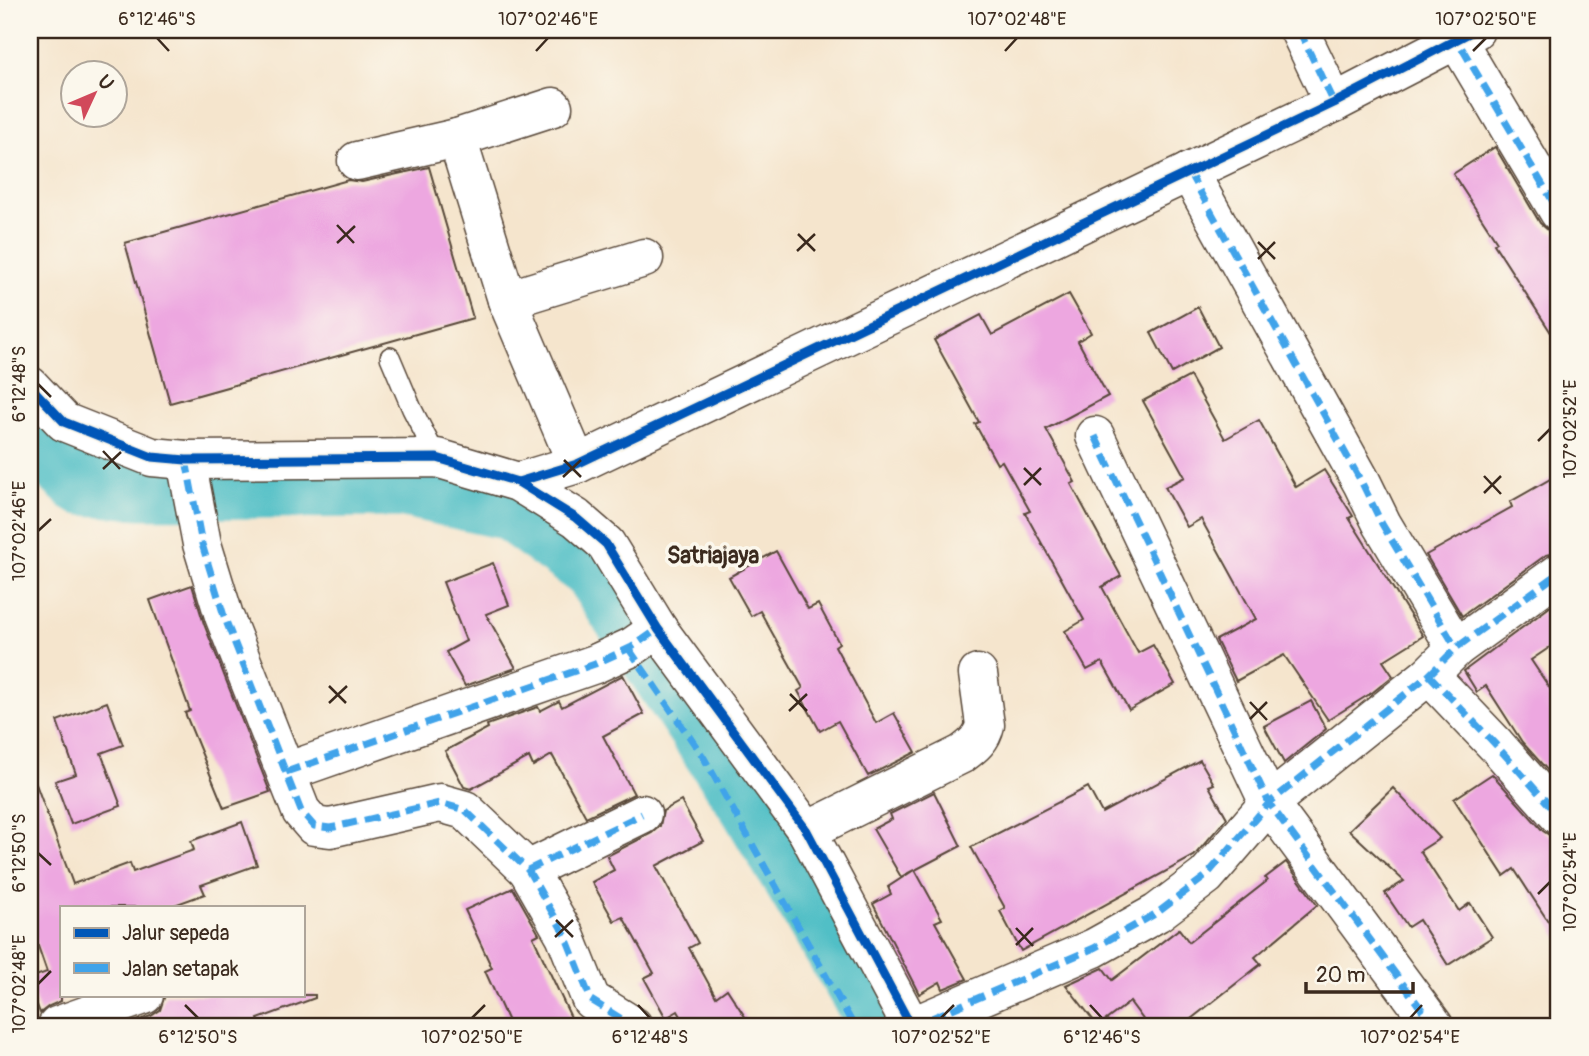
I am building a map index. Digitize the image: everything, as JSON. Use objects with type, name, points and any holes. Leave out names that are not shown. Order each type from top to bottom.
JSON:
[{"type":"street","points":[[1299,30],[1334,103]]},
{"type":"street","points":[[518,482],[577,464],[1334,103],[1460,33],[1559,212]]},
{"type":"street","points":[[357,161],[457,138],[553,107]]},
{"type":"street","points":[[457,138],[507,300],[577,464]]},
{"type":"street","points":[[1189,172],[1363,483],[1382,524],[1456,648]]},
{"type":"street","points":[[507,300],[645,258]]},
{"type":"street","points":[[30,386],[64,422],[152,457],[187,460],[437,458],[518,482],[576,518],[606,544],[658,629],[807,831],[912,1026],[1094,948],[1157,913],[1206,876],[1269,803],[1429,674],[1456,648],[1559,573]]},
{"type":"street","points":[[1095,436],[1269,803],[1434,1026]]},
{"type":"street","points":[[187,460],[202,544],[224,616],[301,811],[314,826],[330,828],[440,803],[465,810],[528,870],[565,935],[591,1000],[633,1026]]},
{"type":"street","points":[[286,772],[595,664],[632,647],[658,629]]},
{"type":"street","points":[[807,831],[962,754],[976,743],[985,725],[978,674]]},
{"type":"street","points":[[1429,674],[1496,744],[1559,816]]},
{"type":"street","points":[[528,870],[642,814]]},
{"type":"street","points":[[57,1026],[141,996]]},
{"type":"lane","points":[[390,357],[437,458]]},
{"type":"green space","points":[[30,386],[121,446],[437,458],[606,544],[911,1026],[881,1026],[749,805],[592,569],[509,509],[405,486],[142,488],[82,484],[30,436]]},
{"type":"building","points":[[1495,147],[1540,223],[1549,231],[1559,234],[1559,345],[1453,174]]},
{"type":"building","points":[[429,167],[473,318],[170,403],[125,243],[348,180],[362,182]]},
{"type":"building","points":[[1069,294],[1091,333],[1078,341],[1108,396],[1046,429],[1075,482],[1071,484],[1121,576],[1102,587],[1138,653],[1153,645],[1175,684],[1129,710],[1102,662],[1087,670],[1065,631],[1084,620],[1025,513],[1030,511],[1002,461],[997,464],[975,424],[979,422],[934,340],[981,315],[992,335]]},
{"type":"building","points":[[1198,307],[1219,347],[1172,373],[1151,333]]},
{"type":"building","points":[[1190,376],[1225,439],[1259,420],[1296,487],[1324,470],[1353,516],[1349,518],[1423,636],[1383,661],[1393,676],[1328,720],[1284,655],[1236,681],[1216,640],[1256,619],[1201,519],[1187,527],[1165,487],[1185,477],[1143,401]]},
{"type":"building","points":[[1559,474],[1559,552],[1546,555],[1462,616],[1426,555],[1512,507],[1510,502]]},
{"type":"building","points":[[776,551],[808,609],[818,604],[839,643],[835,646],[876,723],[894,713],[916,752],[868,776],[838,721],[820,731],[798,691],[803,688],[760,611],[751,616],[729,577]]},
{"type":"building","points":[[493,563],[509,605],[486,614],[516,668],[465,686],[446,652],[466,641],[443,582]]},
{"type":"building","points":[[192,585],[204,624],[270,792],[224,808],[185,713],[190,711],[150,600]]},
{"type":"building","points":[[1559,600],[1559,641],[1531,660],[1559,702],[1559,783],[1522,742],[1486,686],[1477,692],[1464,671]]},
{"type":"building","points":[[623,675],[644,714],[603,736],[634,794],[586,817],[552,755],[533,766],[529,757],[471,789],[464,787],[445,751],[488,728],[487,725],[538,707],[540,711],[559,701],[562,707]]},
{"type":"building","points":[[1311,701],[1326,729],[1284,763],[1264,726]]},
{"type":"building","points":[[107,702],[123,745],[101,753],[121,806],[71,824],[55,781],[76,774],[57,721]]},
{"type":"building","points":[[1200,760],[1214,784],[1209,786],[1227,818],[1194,856],[1021,951],[1000,911],[1005,908],[971,847],[1088,787],[1102,813]]},
{"type":"building","points":[[1492,774],[1543,831],[1559,837],[1559,938],[1514,869],[1504,876],[1454,799]]},
{"type":"building","points":[[33,776],[73,884],[130,863],[133,872],[194,850],[191,841],[242,822],[257,865],[201,885],[205,894],[172,906],[60,906],[61,1001],[40,1013],[30,986],[30,978],[47,972],[30,923],[30,777]]},
{"type":"building","points":[[1393,788],[1440,838],[1420,851],[1459,911],[1470,903],[1492,937],[1448,965],[1419,920],[1408,927],[1385,893],[1404,881],[1349,830]]},
{"type":"building","points":[[934,792],[961,846],[915,870],[942,919],[935,922],[967,979],[943,989],[940,982],[919,994],[873,904],[891,894],[888,887],[914,870],[901,877],[873,829],[892,819],[890,814]]},
{"type":"building","points":[[681,801],[703,841],[656,866],[698,943],[689,948],[716,997],[727,989],[751,1026],[670,1026],[682,1018],[678,1011],[666,1018],[644,978],[654,973],[623,917],[614,921],[592,882],[614,870],[607,856],[652,833],[660,826],[663,811]]},
{"type":"building","points":[[1286,862],[1317,905],[1255,957],[1261,964],[1182,1026],[1148,1026],[1130,1002],[1098,1026],[1066,985],[1103,968],[1112,980],[1179,929],[1189,942],[1267,881],[1265,878]]},
{"type":"building","points":[[513,888],[539,934],[533,937],[575,1026],[510,1026],[485,971],[492,968],[465,910]]},
{"type":"building","points":[[315,995],[315,998],[258,1019],[261,1026],[126,1025],[160,1010],[165,996]]},
{"type":"waterway","points":[[30,436],[82,484],[142,488],[405,486],[509,509],[592,569],[750,805],[881,1026]]},
{"type":"marked path","points":[[1299,30],[1334,103]]},
{"type":"marked path","points":[[1451,30],[1559,212]]},
{"type":"marked path","points":[[1189,172],[1362,483],[1382,524],[1456,648]]},
{"type":"marked path","points":[[1095,436],[1269,803],[1434,1026]]},
{"type":"marked path","points":[[186,460],[202,544],[224,616],[301,811],[314,826],[330,828],[440,803],[465,810],[528,870],[565,935],[591,1000],[633,1026]]},
{"type":"marked path","points":[[913,1026],[1094,948],[1157,913],[1206,876],[1269,803],[1429,675],[1456,648],[1559,573]]},
{"type":"marked path","points":[[286,772],[595,664],[632,647],[658,629]]},
{"type":"marked path","points":[[629,649],[704,758],[854,1026]]},
{"type":"marked path","points":[[1429,675],[1559,816]]},
{"type":"marked path","points":[[528,870],[642,814]]},
{"type":"cycle path","points":[[518,482],[577,464],[1334,103],[1475,30]]},
{"type":"cycle path","points":[[30,386],[64,422],[152,457],[186,460],[437,458],[518,482],[576,518],[606,544],[658,629],[807,831],[911,1026]]},
{"type":"district","name":"Satriajaya","points":[[713,555]]}]
